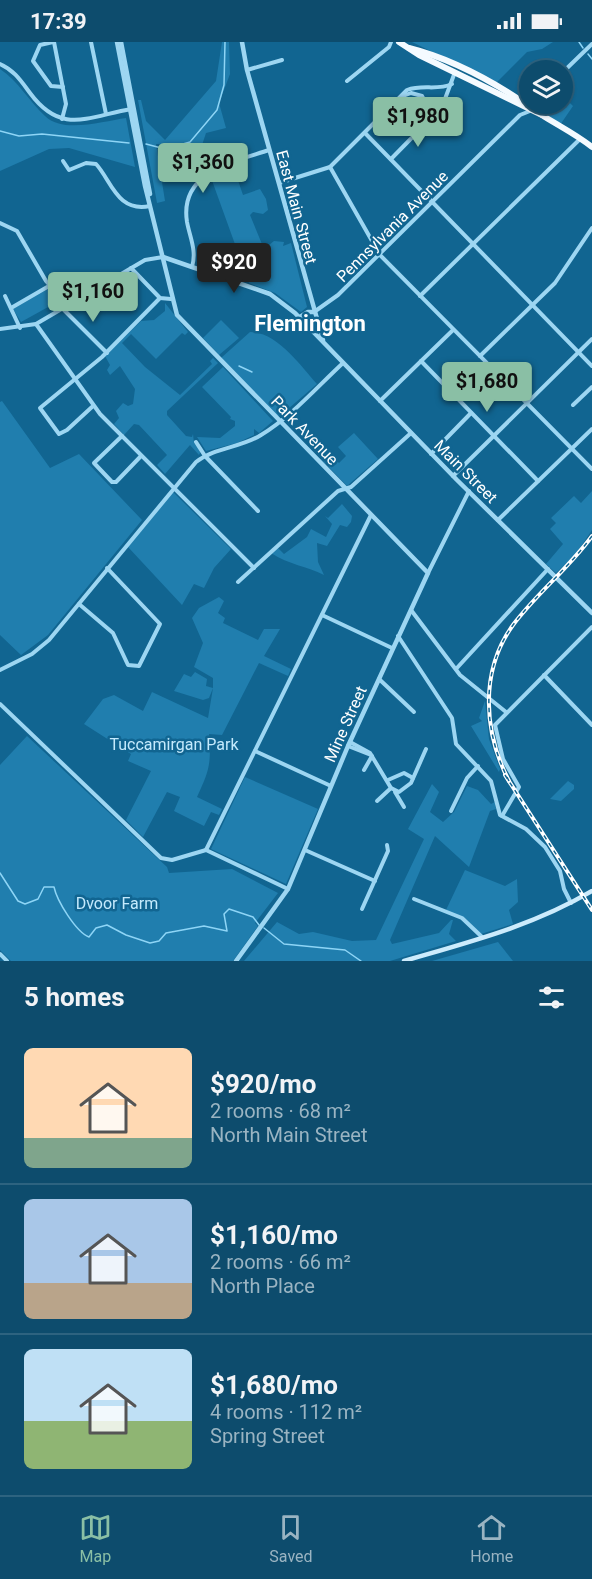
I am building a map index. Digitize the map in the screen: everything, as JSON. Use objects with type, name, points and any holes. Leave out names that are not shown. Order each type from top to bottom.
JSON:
[{"type":"highway","points":[[399,42],[519,102]]},
{"type":"highway","points":[[410,48],[458,67],[519,101]]},
{"type":"highway","points":[[545,114],[592,147]]},
{"type":"main road","points":[[404,961],[528,923],[592,891]]},
{"type":"street","points":[[62,119],[66,104],[63,87],[54,42],[40,45],[33,61],[51,87],[63,87]]},
{"type":"street","points":[[91,42],[105,114]]},
{"type":"street","name":"Park Avenue","points":[[119,42],[151,206],[168,274],[171,299],[182,321],[428,573]]},
{"type":"street","name":"East Main Street","points":[[242,42],[247,70],[324,343]]},
{"type":"street","points":[[346,81],[389,47],[391,42]]},
{"type":"street","points":[[573,62],[592,44]]},
{"type":"street","points":[[247,70],[282,60]]},
{"type":"street","points":[[0,64],[16,74],[44,110],[62,119],[73,120],[132,109]]},
{"type":"street","points":[[391,159],[442,107],[456,72]]},
{"type":"street","points":[[278,183],[330,167],[407,90],[420,87],[438,88],[452,84]]},
{"type":"street","points":[[420,87],[419,92],[429,105],[435,110],[442,107]]},
{"type":"street","points":[[438,88],[446,98]]},
{"type":"street","points":[[400,97],[411,93],[422,96]]},
{"type":"street","points":[[429,105],[429,122]]},
{"type":"street","name":"Pennsylvania Avenue","points":[[300,317],[308,312],[314,312],[339,295],[520,116]]},
{"type":"street","points":[[365,133],[592,366]]},
{"type":"street","points":[[420,296],[580,138]]},
{"type":"street","points":[[192,267],[195,254],[186,209],[193,189],[212,171],[269,150]]},
{"type":"street","points":[[63,161],[69,170],[86,163],[96,164],[115,194],[136,206],[151,206]]},
{"type":"street","points":[[330,167],[380,255],[592,468]]},
{"type":"street","points":[[0,223],[17,231],[49,286],[65,307],[107,352]]},
{"type":"street","points":[[480,356],[563,273],[592,228]]},
{"type":"street","points":[[0,329],[36,324],[150,258],[163,257]]},
{"type":"street","name":"Main Street","points":[[163,257],[270,294],[300,317],[431,454],[592,613]]},
{"type":"street","points":[[168,274],[170,265],[176,261]]},
{"type":"street","points":[[132,268],[160,298],[171,299]]},
{"type":"street","points":[[11,308],[49,286]]},
{"type":"street","points":[[5,296],[20,328]]},
{"type":"street","points":[[93,406],[61,434],[57,433],[42,413],[42,404],[75,380],[107,352],[160,298]]},
{"type":"street","points":[[36,324],[93,406],[254,568]]},
{"type":"street","points":[[380,401],[453,330]]},
{"type":"street","points":[[453,476],[592,339]]},
{"type":"street","points":[[421,361],[538,481]]},
{"type":"street","points":[[0,670],[42,646],[79,604],[173,487],[205,456],[250,441],[279,420],[343,363]]},
{"type":"street","points":[[573,405],[592,387]]},
{"type":"street","points":[[431,454],[471,413]]},
{"type":"street","points":[[498,520],[592,429]]},
{"type":"street","points":[[238,582],[338,491],[351,487],[411,433]]},
{"type":"street","points":[[122,436],[94,463],[112,482],[116,482],[141,456]]},
{"type":"street","points":[[196,442],[205,456],[258,511]]},
{"type":"street","name":"Mine Street","points":[[236,961],[288,889],[392,648],[469,491]]},
{"type":"street","points":[[206,850],[371,515]]},
{"type":"street","points":[[79,604],[112,633],[128,665],[139,666],[160,624],[107,568]]},
{"type":"street","points":[[456,669],[548,569]]},
{"type":"street","points":[[410,609],[456,669],[506,712]]},
{"type":"street","points":[[321,615],[392,648]]},
{"type":"street","points":[[502,817],[519,787],[503,759],[494,730],[496,723],[592,627]]},
{"type":"street","points":[[398,636],[452,718],[456,744],[491,781],[502,817],[526,828],[544,847],[560,871],[564,889],[572,903]]},
{"type":"street","points":[[544,675],[592,725]]},
{"type":"street","points":[[379,678],[414,712]]},
{"type":"street","points":[[0,704],[161,858],[168,861],[206,850],[288,889]]},
{"type":"street","points":[[349,744],[372,756],[404,807]]},
{"type":"street","points":[[377,801],[393,789],[404,790],[413,778],[426,748]]},
{"type":"street","points":[[255,751],[331,786]]},
{"type":"street","points":[[364,770],[372,756]]},
{"type":"street","points":[[451,811],[467,778],[478,766]]},
{"type":"street","points":[[388,780],[404,772],[413,778]]},
{"type":"street","points":[[362,909],[388,851],[387,846]]},
{"type":"street","points":[[305,850],[375,881]]},
{"type":"street","points":[[414,899],[462,918],[473,932],[485,938]]},
{"type":"street","points":[[467,943],[473,932]]},
{"type":"street","points":[[0,954],[7,961]]},
{"type":"green space","points":[[222,42],[229,42],[230,74],[219,103],[226,128],[206,133],[200,151],[190,148],[185,164],[169,144],[156,144],[165,201],[157,203],[138,100],[141,100],[146,121],[165,140],[216,81]]},
{"type":"green space","points":[[412,42],[553,42],[542,49],[527,52],[496,83]]},
{"type":"green space","points":[[0,69],[45,116],[53,121],[62,124],[84,125],[126,118],[135,167],[69,148],[49,149],[0,171]]},
{"type":"green space","points":[[542,114],[568,114],[560,125]]},
{"type":"green space","points":[[233,166],[243,195],[260,189],[266,199],[268,210],[263,214],[253,212],[250,215],[264,249],[274,241],[284,242],[283,246],[291,243],[307,307],[301,312],[275,293],[249,283],[210,175]]},
{"type":"green space","points":[[48,289],[59,301],[21,322],[13,309]]},
{"type":"green space","points":[[165,303],[188,332],[185,335],[182,333],[156,359],[131,334],[122,343],[145,367],[180,395],[212,364],[210,361],[213,358],[218,363],[167,411],[167,415],[186,436],[192,437],[193,434],[194,443],[201,451],[199,455],[190,445],[165,474],[157,465],[167,455],[139,425],[134,424],[124,435],[114,424],[119,418],[116,411],[123,403],[128,406],[133,404],[135,389],[120,366],[110,375],[107,370],[110,365],[105,356],[141,321],[154,320],[165,311]]},
{"type":"green space","points":[[221,320],[239,338],[219,355],[203,338]]},
{"type":"green space","points":[[250,332],[260,333],[279,343],[317,384],[281,415],[277,416],[221,358]]},
{"type":"green space","points":[[223,367],[273,421],[259,433],[254,429],[254,435],[237,443],[206,451],[197,437],[220,438],[235,426],[235,421],[230,419],[231,417],[202,387]]},
{"type":"green space","points":[[2,401],[50,468],[79,454],[142,520],[48,635],[21,655],[0,635],[0,402]]},
{"type":"green space","points":[[354,433],[378,459],[347,486],[321,459],[328,452],[339,463],[346,456],[338,447]]},
{"type":"green space","points":[[592,491],[592,530],[576,554],[556,573],[546,564],[563,544],[550,529],[556,523],[551,518],[574,496],[581,503]]},
{"type":"green space","points":[[173,492],[231,549],[214,568],[204,588],[194,584],[182,605],[128,547]]},
{"type":"green space","points":[[342,504],[352,516],[351,522],[347,527],[340,525],[327,546],[317,543],[318,562],[324,575],[271,553],[277,547],[284,554],[307,537],[311,529],[326,537],[332,524],[325,516],[328,518]]},
{"type":"green space","name":"Tuccamirgan Park","points":[[219,597],[224,601],[218,613],[225,618],[223,623],[258,640],[264,629],[280,629],[264,656],[291,669],[288,676],[259,663],[222,735],[209,734],[209,766],[197,797],[222,809],[219,815],[211,812],[204,826],[174,811],[180,797],[167,792],[143,837],[126,820],[151,771],[128,761],[131,754],[84,724],[103,699],[114,695],[143,711],[152,692],[208,718],[213,678],[194,667],[203,643],[192,618],[199,608]]},
{"type":"green space","points":[[195,672],[207,679],[206,686],[213,688],[209,698],[203,700],[174,691],[184,674],[191,677]]},
{"type":"green space","points":[[485,701],[489,739],[500,769],[499,772],[471,726],[482,721],[479,718]]},
{"type":"green space","name":"Dvoor Farm","points":[[27,736],[167,867],[169,873],[232,869],[278,893],[255,923],[258,926],[233,961],[11,961],[0,950],[0,765]]},
{"type":"green space","points":[[245,777],[318,809],[286,884],[211,849]]},
{"type":"green space","points":[[568,781],[574,785],[574,789],[561,801],[550,799]]},
{"type":"green space","points":[[432,784],[439,792],[430,812],[443,822],[454,812],[467,786],[478,790],[491,804],[495,802],[496,809],[490,811],[469,867],[435,836],[390,940],[392,944],[439,933],[453,920],[449,934],[456,941],[390,961],[244,961],[277,922],[299,934],[313,932],[352,941],[376,940],[424,839],[408,829]]},
{"type":"green space","points":[[465,870],[505,886],[517,879],[518,902],[509,910],[513,924],[481,934],[466,919],[446,910]]},
{"type":"green space","points":[[498,942],[513,961],[432,961]]},
{"type":"waterway","points":[[146,144],[165,149],[190,142],[217,110],[224,85],[225,42]]},
{"type":"waterway","points":[[579,42],[583,48]]},
{"type":"waterway","points":[[588,54],[592,59]]},
{"type":"waterway","points":[[0,131],[19,136],[42,134],[129,143]]},
{"type":"waterway","points":[[239,366],[252,372]]},
{"type":"waterway","points":[[0,873],[18,901],[25,904],[38,899],[44,887],[54,887],[68,915],[78,929],[89,937],[96,928],[107,925],[126,935],[150,943],[159,941],[166,933],[204,926],[227,931],[224,914],[229,909],[253,917],[259,925]]},
{"type":"waterway","points":[[264,928],[284,944],[345,950],[361,961]]},
{"type":"railway","points":[[509,781],[494,743],[490,723],[490,682],[495,662],[502,643],[513,625],[592,536]]},
{"type":"railway","points":[[505,775],[592,910]]},
{"type":"district","name":"Flemington","points":[[310,323]]}]
